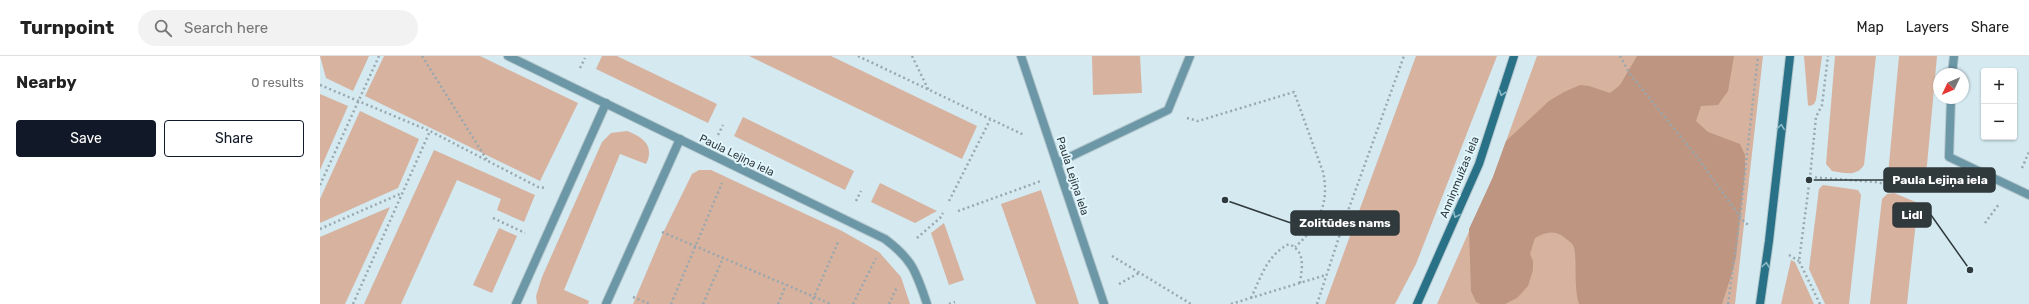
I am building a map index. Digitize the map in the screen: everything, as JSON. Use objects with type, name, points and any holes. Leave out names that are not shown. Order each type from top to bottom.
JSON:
[{"type":"street","name":"Paula Lejiņa iela","points":[[508,56],[885,239],[901,251],[916,272],[927,304]]},
{"type":"street","name":"Paula Lejiņa iela","points":[[1021,56],[1104,304]]},
{"type":"street","points":[[1057,163],[1168,110],[1190,56]]},
{"type":"street","name":"Anniņmuižas iela","points":[[1417,304],[1479,164],[1514,56]]},
{"type":"street","points":[[1760,304],[1769,241],[1790,56]]},
{"type":"street","points":[[1953,68],[1954,56]]},
{"type":"street","points":[[516,304],[606,103]]},
{"type":"street","points":[[1951,104],[1949,157],[2029,195]]},
{"type":"street","points":[[606,304],[680,139]]},
{"type":"path","points":[[320,185],[357,100],[379,56]]},
{"type":"path","points":[[422,56],[487,160]]},
{"type":"path","points":[[858,56],[1028,137]]},
{"type":"path","points":[[912,56],[930,91]]},
{"type":"path","points":[[1317,304],[1344,222],[1404,56]]},
{"type":"path","points":[[1620,56],[1630,74],[1697,157],[1744,222],[1799,261],[1820,304]]},
{"type":"path","points":[[1728,304],[1740,217],[1758,56]]},
{"type":"path","points":[[1799,261],[1816,117],[1822,105],[1828,56]]},
{"type":"path","points":[[580,69],[585,58]]},
{"type":"path","points":[[320,85],[430,132],[538,187],[546,188]]},
{"type":"path","points":[[1168,110],[1198,121],[1294,92],[1323,172],[1326,185],[1321,214],[1307,236],[1295,247]]},
{"type":"path","points":[[949,201],[990,120]]},
{"type":"path","points":[[353,304],[430,132]]},
{"type":"path","points":[[671,304],[730,163]]},
{"type":"path","points":[[958,211],[1061,174]]},
{"type":"path","points":[[1810,177],[1876,182],[1919,192]]},
{"type":"path","points":[[320,229],[403,193]]},
{"type":"path","points":[[901,251],[940,218],[943,213]]},
{"type":"path","points":[[1321,214],[1344,222]]},
{"type":"path","points":[[940,218],[946,216]]},
{"type":"path","points":[[493,218],[526,233]]},
{"type":"path","points":[[812,304],[847,220]]},
{"type":"path","points":[[658,230],[831,304]]},
{"type":"path","points":[[853,304],[885,239]]},
{"type":"path","points":[[1251,298],[1268,261],[1281,248],[1289,244],[1295,247],[1303,262],[1300,283]]},
{"type":"path","points":[[1085,246],[1115,258],[1191,304]]},
{"type":"path","points":[[703,304],[723,258]]},
{"type":"path","points":[[1231,304],[1327,275]]},
{"type":"path","points":[[778,304],[786,285]]},
{"type":"path","points":[[629,295],[650,304]]},
{"type":"path","points":[[949,304],[955,302]]},
{"type":"shaded area","points":[[320,56],[369,56],[353,91],[326,78]]},
{"type":"shaded area","points":[[384,56],[480,56],[578,103],[540,181],[365,96]]},
{"type":"shaded area","points":[[602,56],[617,56],[717,104],[708,123],[596,69]]},
{"type":"shaded area","points":[[749,56],[831,56],[977,126],[962,159]]},
{"type":"shaded area","points":[[1092,56],[1140,56],[1142,93],[1093,95]]},
{"type":"shaded area","points":[[1416,56],[1497,56],[1416,264],[1395,304],[1325,304]]},
{"type":"shaded area","points":[[1537,56],[1763,56],[1735,304],[1437,304],[1493,177]]},
{"type":"shaded area","points":[[1637,56],[1734,56],[1728,91],[1718,105],[1701,106],[1696,121],[1708,132],[1740,144],[1745,155],[1745,172],[1736,257],[1722,304],[1579,304],[1576,289],[1575,256],[1573,245],[1561,235],[1551,232],[1535,238],[1530,254],[1533,261],[1533,270],[1528,286],[1517,298],[1505,304],[1481,304],[1476,302],[1471,291],[1469,229],[1493,177],[1506,141],[1549,101],[1564,92],[1580,85],[1589,86],[1610,93],[1620,85]]},
{"type":"shaded area","points":[[1804,56],[1822,56],[1816,100],[1814,104],[1810,106],[1808,105]]},
{"type":"shaded area","points":[[1835,56],[1876,56],[1864,165],[1861,169],[1854,173],[1832,171],[1826,164]]},
{"type":"shaded area","points":[[1899,56],[1937,56],[1936,68],[1933,68],[1933,100],[1927,165],[1920,185],[1888,175]]},
{"type":"shaded area","points":[[320,94],[348,106],[320,170]]},
{"type":"shaded area","points":[[360,111],[419,139],[398,188],[320,223],[320,199]]},
{"type":"shaded area","points":[[743,117],[854,171],[845,190],[734,136]]},
{"type":"shaded area","points":[[627,131],[638,136],[646,143],[649,152],[646,164],[620,154],[564,290],[589,301],[588,304],[537,304],[536,296],[542,277],[602,142],[611,133]]},
{"type":"shaded area","points":[[434,150],[535,195],[524,222],[497,210],[501,199],[457,180],[401,304],[364,304]]},
{"type":"shaded area","points":[[699,170],[711,170],[842,231],[879,252],[901,277],[910,304],[633,304],[663,233],[692,174]]},
{"type":"shaded area","points":[[880,183],[937,211],[915,223],[871,202]]},
{"type":"shaded area","points":[[1823,185],[1858,190],[1861,195],[1849,304],[1825,304],[1809,269],[1819,189]]},
{"type":"shaded area","points":[[1041,190],[1079,304],[1036,304],[1001,204]]},
{"type":"shaded area","points":[[1894,193],[1918,203],[1907,304],[1870,304],[1882,199],[1887,194]]},
{"type":"shaded area","points":[[390,207],[345,304],[320,304],[320,237]]},
{"type":"shaded area","points":[[944,223],[964,280],[949,285],[931,233]]},
{"type":"shaded area","points":[[499,228],[517,236],[492,293],[473,285]]},
{"type":"shaded area","points":[[1791,260],[1795,262],[1814,304],[1781,304]]},
{"type":"place","name":"Paula Lejiņa iela","points":[[1809,180]]},
{"type":"place","name":"Zolitūdes nams","points":[[1225,200]]},
{"type":"place","name":"Lidl","points":[[1970,270]]}]
